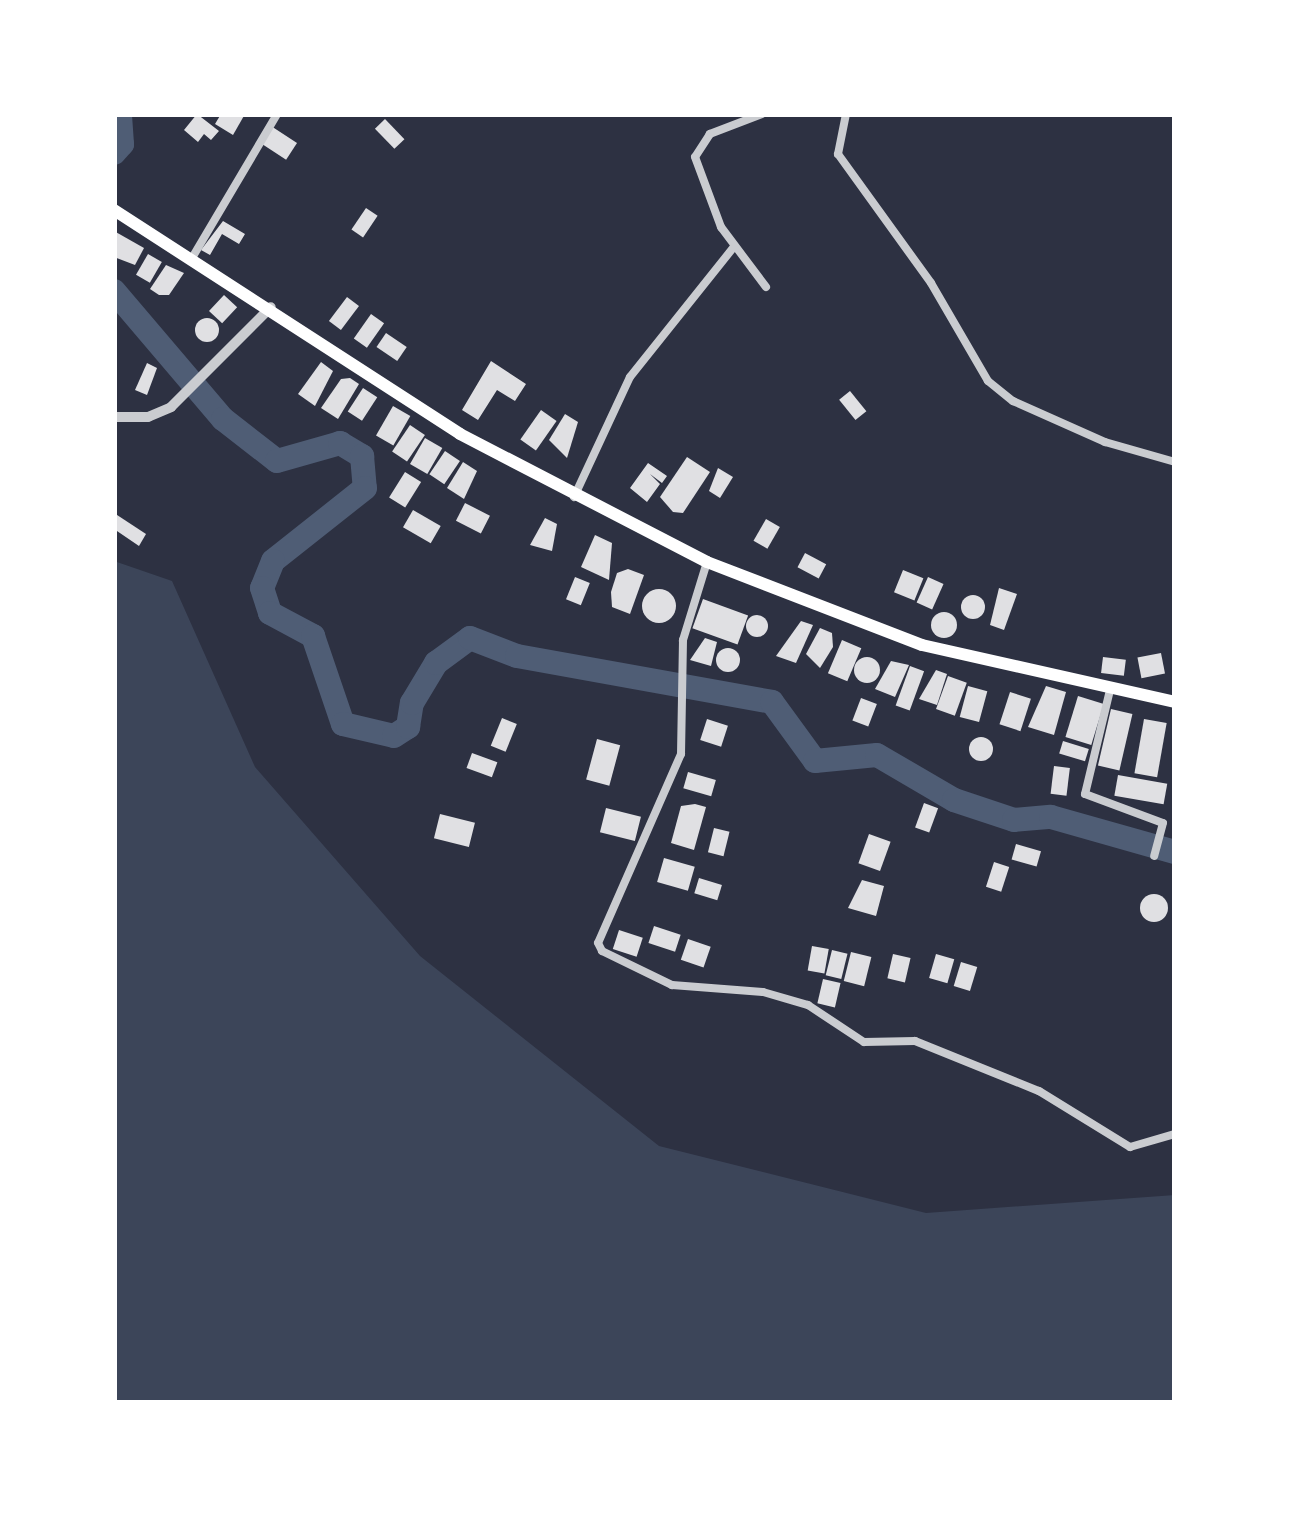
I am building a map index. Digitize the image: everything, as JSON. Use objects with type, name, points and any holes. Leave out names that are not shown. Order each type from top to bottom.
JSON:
[{"type":"main road","points":[[114,210],[271,307],[460,434],[574,499],[707,562],[922,644],[1175,702]]},
{"type":"street","points":[[192,258],[277,114]]},
{"type":"street","points":[[762,114],[710,134],[694,157],[733,248],[766,287]]},
{"type":"street","points":[[846,114],[838,154],[932,284],[988,381],[1013,401],[1105,442],[1175,462]]},
{"type":"street","points":[[574,499],[630,377],[733,248]]},
{"type":"street","points":[[114,417],[158,415],[271,307]]},
{"type":"street","points":[[707,562],[681,667],[675,774],[602,934],[602,951],[672,985],[763,992],[808,1005],[864,1042],[915,1041],[1039,1091],[1130,1147],[1175,1134]]},
{"type":"street","points":[[1110,690],[1085,794],[1146,812],[1165,828],[1154,856]]},
{"type":"shaded area","points":[[114,561],[172,581],[255,767],[420,956],[659,1146],[926,1213],[1175,1195],[1175,1403],[114,1403]]},
{"type":"building","points":[[197,114],[219,131],[211,140],[204,134],[198,142],[184,130]]},
{"type":"building","points":[[221,114],[245,114],[233,135],[215,124]]},
{"type":"building","points":[[385,119],[404,139],[394,149],[375,129]]},
{"type":"building","points":[[271,126],[297,143],[286,160],[260,143]]},
{"type":"building","points":[[366,208],[378,216],[363,237],[351,230]]},
{"type":"building","points":[[223,221],[245,234],[239,244],[222,234],[210,255],[201,250]]},
{"type":"building","points":[[114,231],[144,248],[135,265],[114,257]]},
{"type":"building","points":[[148,254],[162,262],[150,283],[136,275]]},
{"type":"building","points":[[166,265],[184,273],[169,295],[159,295],[150,289]]},
{"type":"building","points":[[224,295],[237,307],[222,323],[209,311]]},
{"type":"building","points":[[347,297],[359,306],[341,330],[329,321]]},
{"type":"building","points":[[371,314],[384,323],[367,348],[354,339]]},
{"type":"building","points":[[207,318],[216,321],[216,339],[207,342],[198,339],[195,330],[198,321]]},
{"type":"building","points":[[386,333],[407,347],[397,361],[376,347]]},
{"type":"building","points":[[491,361],[526,384],[515,401],[497,390],[478,420],[462,410]]},
{"type":"building","points":[[321,362],[333,371],[315,406],[298,394]]},
{"type":"building","points":[[147,363],[157,368],[147,395],[135,390]]},
{"type":"building","points":[[341,379],[359,384],[338,419],[321,408]]},
{"type":"building","points":[[363,388],[377,397],[362,421],[348,411]]},
{"type":"building","points":[[850,391],[866,411],[855,420],[839,400]]},
{"type":"building","points":[[393,406],[410,416],[393,445],[376,435]]},
{"type":"building","points":[[541,410],[557,421],[536,450],[520,439]]},
{"type":"building","points":[[565,414],[578,422],[567,458],[549,440]]},
{"type":"building","points":[[410,425],[425,435],[407,462],[392,452]]},
{"type":"building","points":[[425,438],[442,448],[427,474],[410,464]]},
{"type":"building","points":[[445,451],[460,461],[444,484],[429,474]]},
{"type":"building","points":[[687,457],[710,472],[683,513],[673,512],[660,497]]},
{"type":"building","points":[[463,462],[477,471],[464,499],[447,488]]},
{"type":"building","points":[[648,463],[667,476],[662,483],[650,474],[660,484],[647,502],[630,488]]},
{"type":"building","points":[[718,468],[733,477],[720,498],[709,491]]},
{"type":"building","points":[[405,472],[421,482],[405,508],[389,497]]},
{"type":"building","points":[[465,503],[490,516],[481,534],[456,521]]},
{"type":"building","points":[[413,510],[441,526],[431,543],[403,527]]},
{"type":"building","points":[[114,513],[146,534],[139,546],[114,529]]},
{"type":"building","points":[[545,518],[557,524],[552,551],[530,545]]},
{"type":"building","points":[[766,519],[780,527],[767,549],[754,541]]},
{"type":"building","points":[[595,535],[612,543],[609,580],[581,567]]},
{"type":"building","points":[[805,553],[826,564],[819,578],[797,567]]},
{"type":"building","points":[[628,569],[644,575],[630,614],[612,607],[611,592],[617,573]]},
{"type":"building","points":[[903,570],[923,578],[914,600],[894,592]]},
{"type":"building","points":[[575,577],[590,583],[581,605],[566,599]]},
{"type":"building","points":[[928,577],[944,584],[932,609],[917,603]]},
{"type":"building","points":[[999,588],[1017,594],[1004,630],[990,625]]},
{"type":"building","points":[[659,589],[671,594],[676,606],[671,618],[659,623],[647,618],[642,606],[647,594]]},
{"type":"building","points":[[973,595],[985,607],[973,619],[961,607]]},
{"type":"building","points":[[703,599],[748,615],[738,645],[692,628]]},
{"type":"building","points":[[944,612],[957,625],[944,638],[931,625]]},
{"type":"building","points":[[757,615],[768,626],[757,637],[746,626]]},
{"type":"building","points":[[801,621],[813,625],[796,663],[776,656]]},
{"type":"building","points":[[820,628],[832,633],[833,647],[820,668],[806,654]]},
{"type":"building","points":[[705,638],[717,642],[711,666],[690,660]]},
{"type":"building","points":[[842,640],[861,648],[847,681],[828,673]]},
{"type":"building","points":[[728,648],[737,651],[737,669],[728,672],[719,669],[716,660],[719,651]]},
{"type":"building","points":[[1161,653],[1165,674],[1141,678],[1137,658]]},
{"type":"building","points":[[867,657],[880,670],[867,683],[854,670]]},
{"type":"building","points":[[1103,657],[1126,660],[1124,676],[1101,673]]},
{"type":"building","points":[[891,661],[909,665],[895,697],[875,689]]},
{"type":"building","points":[[910,666],[924,671],[910,711],[896,705]]},
{"type":"building","points":[[936,670],[947,674],[937,705],[919,699]]},
{"type":"building","points":[[948,676],[967,683],[955,716],[936,709]]},
{"type":"building","points":[[968,686],[987,691],[979,722],[960,717]]},
{"type":"building","points":[[1046,686],[1066,692],[1054,735],[1028,727]]},
{"type":"building","points":[[1010,692],[1031,699],[1020,731],[999,724]]},
{"type":"building","points":[[1078,696],[1104,704],[1091,745],[1065,737]]},
{"type":"building","points":[[861,698],[877,704],[868,726],[852,720]]},
{"type":"building","points":[[1111,709],[1132,714],[1119,770],[1098,766]]},
{"type":"building","points":[[502,718],[517,724],[506,752],[491,746]]},
{"type":"building","points":[[707,719],[728,726],[721,747],[700,740]]},
{"type":"building","points":[[1144,719],[1167,723],[1157,777],[1134,773]]},
{"type":"building","points":[[981,737],[990,740],[990,758],[981,761],[972,758],[969,749],[972,740]]},
{"type":"building","points":[[597,739],[620,745],[609,786],[586,780]]},
{"type":"building","points":[[1063,741],[1089,749],[1085,761],[1059,753]]},
{"type":"building","points":[[472,753],[497,762],[492,777],[467,768]]},
{"type":"building","points":[[1054,766],[1070,768],[1066,796],[1051,794]]},
{"type":"building","points":[[688,772],[716,780],[711,796],[683,788]]},
{"type":"building","points":[[1118,775],[1167,784],[1164,804],[1114,796]]},
{"type":"building","points":[[924,803],[938,808],[929,833],[915,827]]},
{"type":"building","points":[[681,806],[706,807],[694,850],[671,843]]},
{"type":"building","points":[[606,808],[641,817],[635,841],[600,832]]},
{"type":"building","points":[[440,814],[475,823],[469,847],[434,838]]},
{"type":"building","points":[[714,828],[730,832],[723,856],[708,852]]},
{"type":"building","points":[[869,834],[891,842],[880,871],[858,863]]},
{"type":"building","points":[[1016,844],[1041,851],[1037,867],[1012,859]]},
{"type":"building","points":[[664,858],[695,867],[688,891],[657,882]]},
{"type":"building","points":[[994,862],[1009,867],[1001,892],[986,887]]},
{"type":"building","points":[[699,878],[722,885],[717,900],[694,893]]},
{"type":"building","points":[[862,880],[884,886],[876,916],[848,908]]},
{"type":"building","points":[[1154,894],[1164,898],[1168,908],[1164,918],[1154,922],[1144,918],[1140,908],[1144,898]]},
{"type":"building","points":[[654,926],[681,935],[675,952],[648,943]]},
{"type":"building","points":[[619,930],[643,938],[637,957],[613,949]]},
{"type":"building","points":[[688,939],[711,947],[704,968],[681,960]]},
{"type":"building","points":[[812,946],[829,949],[824,974],[808,971]]},
{"type":"building","points":[[832,950],[848,954],[841,979],[826,975]]},
{"type":"building","points":[[851,952],[871,957],[864,986],[844,981]]},
{"type":"building","points":[[893,954],[911,958],[905,982],[887,978]]},
{"type":"building","points":[[936,954],[954,959],[947,983],[929,978]]},
{"type":"building","points":[[961,962],[977,967],[970,991],[954,986]]},
{"type":"building","points":[[823,979],[841,983],[835,1007],[817,1003]]},
{"type":"waterway","points":[[114,153],[122,144],[120,114]]},
{"type":"waterway","points":[[114,291],[223,419],[277,461],[340,443],[362,456],[365,488],[273,561],[262,588],[270,613],[313,636],[343,724],[394,736],[408,727],[412,703],[436,663],[470,638],[517,656],[772,702],[815,761],[877,755],[954,800],[1014,820],[1051,817],[1175,852]]}]
